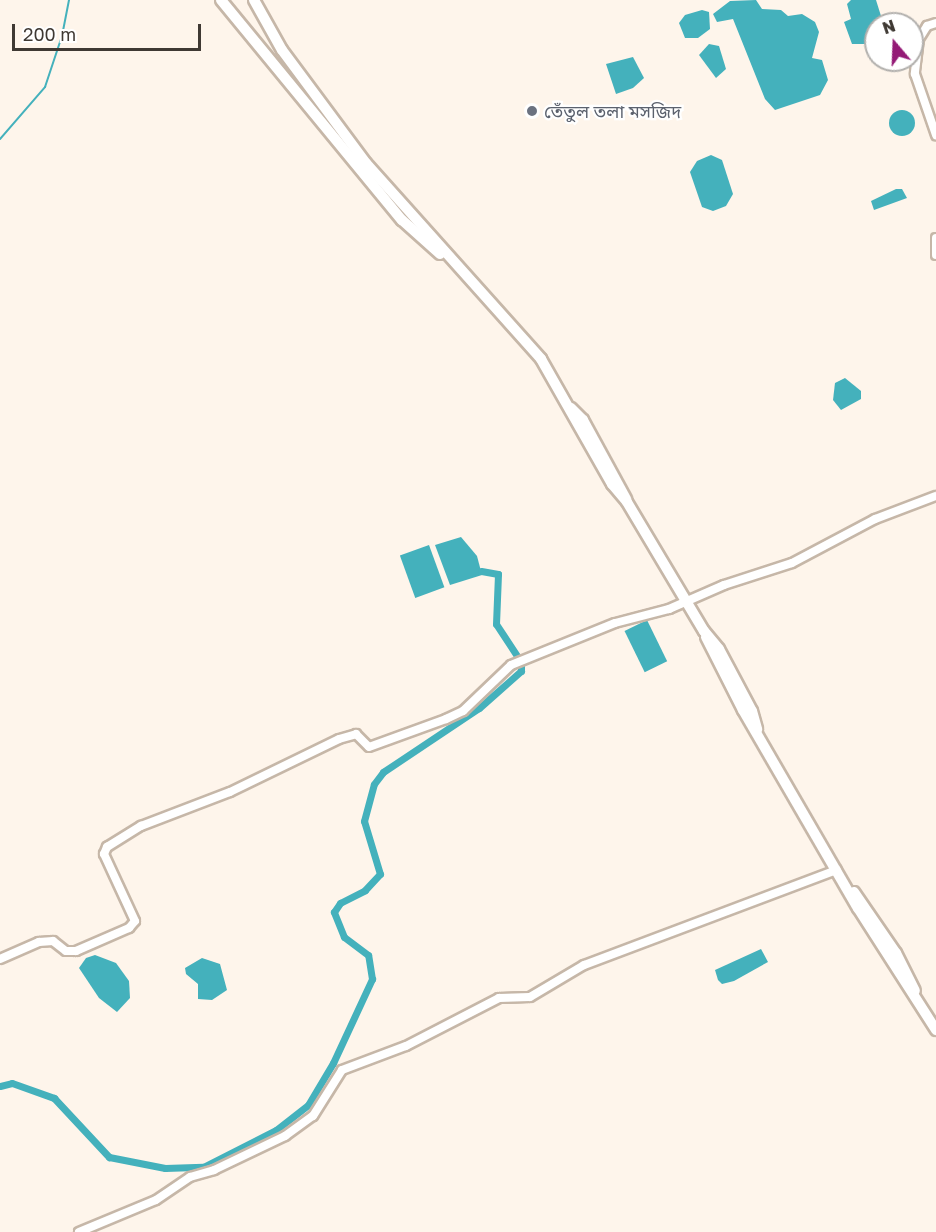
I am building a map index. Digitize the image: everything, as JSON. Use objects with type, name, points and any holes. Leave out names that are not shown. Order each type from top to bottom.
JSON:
[{"type":"main road","points":[[221,0],[402,220],[453,263]]},
{"type":"main road","points":[[254,0],[282,50],[366,163],[453,263],[529,343],[567,403],[583,420],[619,480],[627,502],[704,631],[743,710],[757,729],[845,884],[866,906],[909,976],[917,999],[936,1030]]},
{"type":"street","points":[[936,23],[927,26],[920,39],[915,74],[936,132]]},
{"type":"street","points":[[936,238],[936,255]]},
{"type":"street","points":[[0,959],[39,942],[53,941],[66,951],[76,951],[129,928],[135,921],[104,854],[107,847],[141,826],[230,792],[339,739],[356,734],[369,747],[446,719],[463,711],[511,665],[687,601],[724,585],[792,563],[875,519],[936,496]]},
{"type":"street","points":[[79,1232],[156,1200],[190,1177],[214,1170],[285,1136],[313,1116],[342,1070],[406,1046],[500,998],[530,997],[584,965],[837,870]]},
{"type":"water","points":[[756,0],[762,9],[781,10],[788,16],[802,14],[815,22],[819,32],[812,58],[822,60],[828,80],[820,95],[775,110],[765,99],[733,19],[717,22],[713,14],[730,1]]},
{"type":"water","points":[[851,0],[876,0],[880,12],[864,12],[864,44],[852,44],[844,22],[851,19],[847,4]]},
{"type":"water","points":[[702,10],[709,12],[710,29],[698,38],[685,38],[679,23],[685,15]]},
{"type":"water","points":[[709,44],[719,46],[726,69],[716,78],[699,55]]},
{"type":"water","points":[[633,57],[644,78],[633,88],[616,94],[606,64]]},
{"type":"water","points":[[902,110],[911,114],[915,123],[911,132],[902,136],[893,132],[889,123],[893,114]]},
{"type":"water","points":[[711,155],[722,160],[733,194],[726,206],[713,211],[702,207],[690,172],[697,161]]},
{"type":"water","points":[[896,189],[902,189],[907,198],[874,210],[871,201]]},
{"type":"water","points":[[845,378],[861,391],[861,399],[841,410],[833,400],[835,383]]},
{"type":"water","points":[[461,537],[477,556],[482,575],[450,585],[435,545]]},
{"type":"water","points":[[429,545],[444,587],[415,598],[400,556]]},
{"type":"water","points":[[647,620],[667,661],[645,672],[625,631]]},
{"type":"water","points":[[761,949],[768,962],[734,981],[722,984],[718,980],[715,970]]},
{"type":"water","points":[[95,955],[116,963],[129,981],[130,998],[117,1012],[99,998],[79,968],[86,958]]},
{"type":"water","points":[[202,958],[220,964],[227,990],[212,1000],[198,999],[198,984],[186,974],[185,968]]},
{"type":"waterway","points":[[0,139],[45,87],[62,36],[69,0]]},
{"type":"waterway","points":[[0,1086],[12,1083],[54,1098],[109,1157],[165,1168],[203,1167],[276,1130],[308,1105],[333,1063],[372,979],[368,955],[344,937],[334,912],[340,903],[365,890],[380,874],[364,821],[374,784],[383,772],[479,708],[521,671],[521,662],[496,624],[498,574],[481,571]]},
{"type":"place","name":"তেঁতুল তলা মসজিদ","points":[[532,111]]}]
